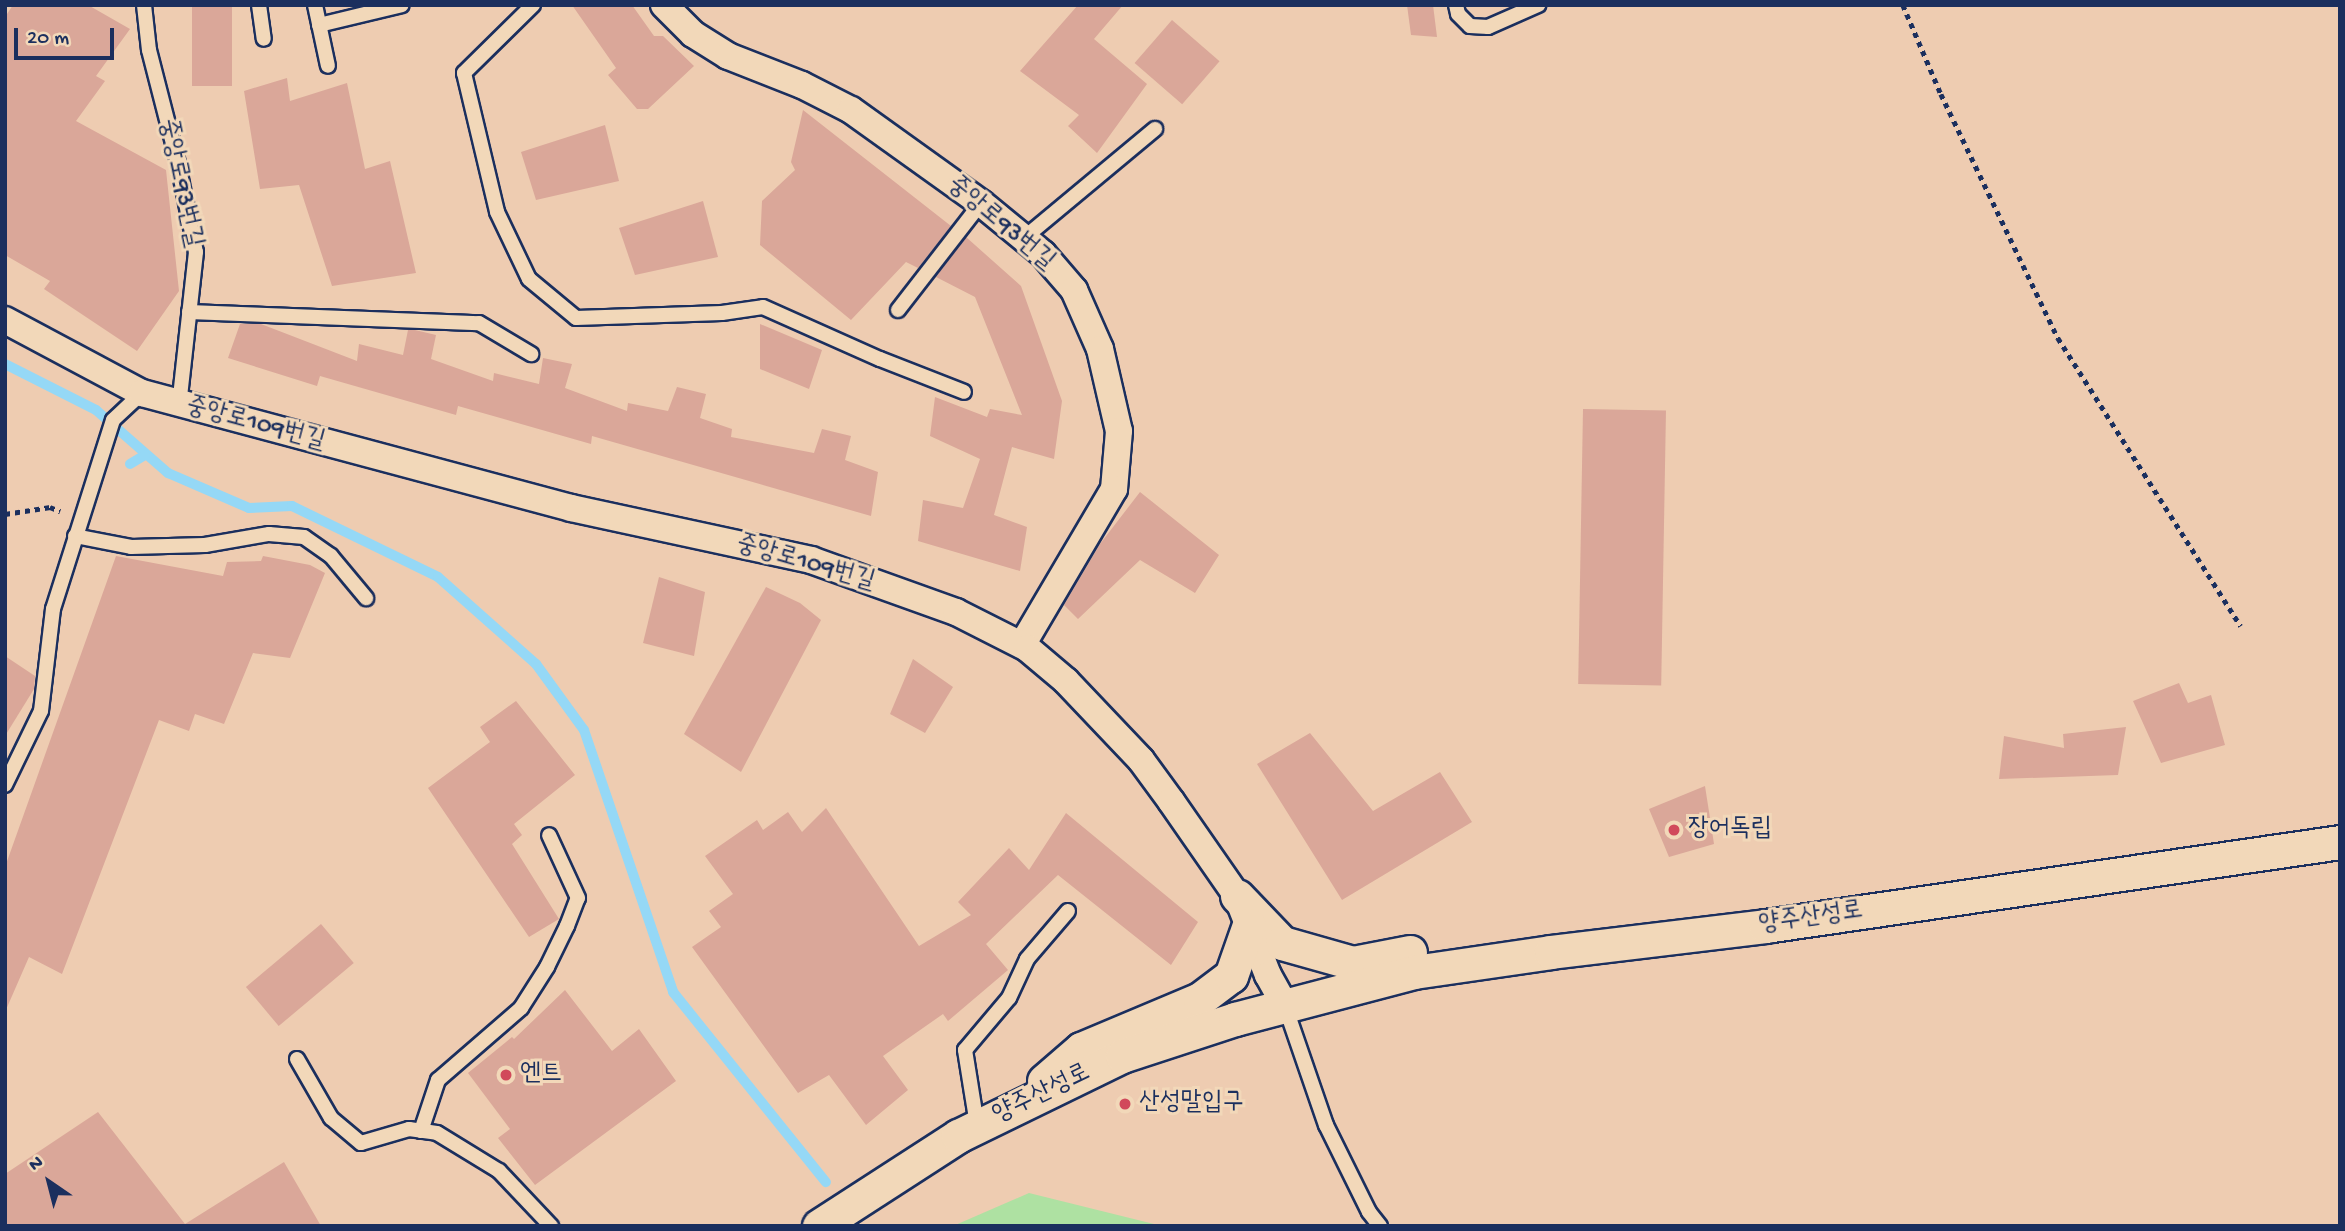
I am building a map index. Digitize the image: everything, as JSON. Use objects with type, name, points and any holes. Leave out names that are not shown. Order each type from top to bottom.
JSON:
[{"type":"street","name":"중앙로93번길","points":[[664,5],[693,34],[728,56],[802,85],[851,110],[981,204],[1043,254],[1074,290],[1100,349],[1119,431],[1114,489],[1022,645]]},
{"type":"street","name":"중앙로109번길","points":[[5,320],[142,393],[179,405],[571,508],[811,560],[956,612],[1022,645],[1066,681],[1141,760],[1243,911],[1268,975],[1284,1006]]},
{"type":"street","name":"양주산성로","points":[[819,1226],[977,1126],[1122,1056],[1284,1006],[1414,972],[1765,926],[2340,842]]},
{"type":"street","points":[[1013,1109],[1081,1049],[1200,999],[1231,976],[1243,911],[1282,943],[1353,963],[1431,950],[1509,947],[1529,955]]},
{"type":"lane","name":"중앙로93번길","points":[[144,5],[149,50],[177,159],[196,252],[179,405]]},
{"type":"lane","points":[[259,5],[264,39]]},
{"type":"lane","points":[[315,5],[328,66]]},
{"type":"lane","points":[[319,25],[402,5]]},
{"type":"lane","points":[[533,5],[464,73],[497,212],[529,279],[576,318],[722,313],[763,307],[880,359],[964,392]]},
{"type":"lane","points":[[1456,5],[1458,13],[1470,26],[1488,27],[1538,5]]},
{"type":"lane","points":[[1023,239],[1155,129]]},
{"type":"lane","points":[[898,310],[981,204]]},
{"type":"lane","points":[[189,312],[479,323],[531,355]]},
{"type":"lane","points":[[5,785],[41,711],[53,609],[113,420],[142,393]]},
{"type":"lane","points":[[75,536],[131,547],[205,545],[269,534],[304,537],[331,556],[366,598]]},
{"type":"lane","points":[[421,1131],[438,1080],[521,1008],[547,967],[571,917],[578,898],[549,835]]},
{"type":"lane","points":[[977,1126],[965,1050],[1009,998],[1027,959],[1068,911]]},
{"type":"lane","points":[[1284,1006],[1326,1125],[1369,1212],[1380,1226]]},
{"type":"lane","points":[[296,1059],[331,1118],[361,1143],[409,1129],[437,1133],[499,1171],[551,1226]]},
{"type":"path","points":[[1903,5],[1941,94],[2058,338],[2241,626]]},
{"type":"path","points":[[5,514],[50,508],[81,518]]},
{"type":"green space","points":[[1029,1193],[1162,1226],[953,1226]]},
{"type":"building","points":[[13,5],[88,5],[130,29],[96,76],[105,81],[76,121],[166,170],[179,291],[137,351],[44,289],[50,281],[5,255],[5,17]]},
{"type":"building","points":[[192,5],[232,5],[232,86],[192,86]]},
{"type":"building","points":[[572,5],[632,5],[654,36],[663,36],[694,66],[648,109],[637,109],[608,75],[616,68]]},
{"type":"building","points":[[1078,5],[1123,5],[1094,39],[1147,84],[1097,153],[1068,126],[1079,115],[1020,71]]},
{"type":"building","points":[[1407,5],[1433,5],[1437,37],[1411,35]]},
{"type":"building","points":[[1172,20],[1220,61],[1182,104],[1135,63]]},
{"type":"building","points":[[287,78],[290,101],[347,83],[365,169],[390,161],[416,273],[332,286],[299,185],[260,189],[244,91]]},
{"type":"building","points":[[803,110],[951,226],[918,268],[906,262],[851,320],[760,245],[762,201],[795,170],[791,162]]},
{"type":"building","points":[[605,125],[619,181],[536,200],[521,152]]},
{"type":"building","points":[[703,201],[718,257],[635,275],[619,228]]},
{"type":"building","points":[[966,237],[1021,286],[1062,401],[1054,459],[1012,447],[994,515],[1027,527],[1020,571],[918,541],[923,500],[963,508],[980,459],[930,436],[935,397],[987,417],[990,409],[1022,415],[975,297],[936,277]]},
{"type":"building","points":[[240,324],[261,324],[357,361],[359,344],[403,355],[408,330],[415,330],[436,335],[431,359],[493,381],[494,373],[539,384],[543,358],[572,364],[565,388],[627,411],[628,403],[668,411],[677,387],[706,394],[700,418],[732,429],[731,437],[814,453],[822,429],[851,436],[845,460],[878,472],[871,516],[592,436],[591,444],[458,406],[456,415],[320,376],[317,386],[228,358]]},
{"type":"building","points":[[760,324],[822,350],[809,389],[760,369]]},
{"type":"building","points":[[1583,409],[1666,410],[1661,685],[1578,684]]},
{"type":"building","points":[[1140,492],[1219,555],[1195,593],[1140,560],[1078,619],[1064,605],[1100,544]]},
{"type":"building","points":[[116,556],[223,576],[227,562],[261,561],[263,556],[310,565],[325,573],[290,658],[253,653],[224,724],[195,714],[189,731],[159,720],[62,974],[29,957],[5,1012],[5,867]]},
{"type":"building","points":[[659,577],[705,592],[694,656],[643,643]]},
{"type":"building","points":[[766,587],[800,603],[821,620],[741,772],[684,734]]},
{"type":"building","points":[[5,656],[35,676],[34,689],[5,736]]},
{"type":"building","points":[[913,659],[953,687],[925,733],[890,714]]},
{"type":"building","points":[[2179,683],[2188,703],[2211,695],[2225,745],[2161,763],[2133,701]]},
{"type":"building","points":[[516,701],[575,775],[514,824],[522,835],[512,844],[559,919],[529,937],[428,788],[490,742],[480,727]]},
{"type":"building","points":[[2126,727],[2118,775],[1999,779],[2004,736],[2064,748],[2063,734]]},
{"type":"building","points":[[1310,733],[1373,811],[1440,772],[1472,822],[1342,900],[1257,764]]},
{"type":"building","points":[[1705,786],[1714,844],[1669,857],[1649,809]]},
{"type":"building","points":[[826,808],[919,946],[971,915],[958,902],[1009,848],[1029,870],[1066,813],[1198,922],[1171,965],[1058,875],[986,944],[1008,970],[948,1021],[943,1014],[883,1056],[908,1090],[866,1125],[829,1075],[798,1093],[692,947],[721,927],[709,911],[733,894],[705,856],[757,820],[763,830],[788,812],[802,832]]},
{"type":"building","points":[[321,924],[354,963],[279,1026],[246,987]]},
{"type":"building","points":[[565,990],[612,1051],[639,1029],[676,1081],[535,1185],[498,1138],[510,1129],[468,1073],[512,1037],[514,1039]]},
{"type":"building","points":[[98,1112],[185,1224],[284,1162],[321,1226],[5,1226],[5,1174]]},
{"type":"waterway","points":[[5,364],[96,410],[168,473],[249,508],[292,506],[438,577],[536,664],[584,730],[673,992],[826,1182]]},
{"type":"waterway","points":[[130,464],[145,455]]},
{"type":"place","name":"장어독립","points":[[1674,830]]},
{"type":"place","name":"엔트","points":[[506,1075]]},
{"type":"place","name":"산성말입구","points":[[1125,1104]]}]
